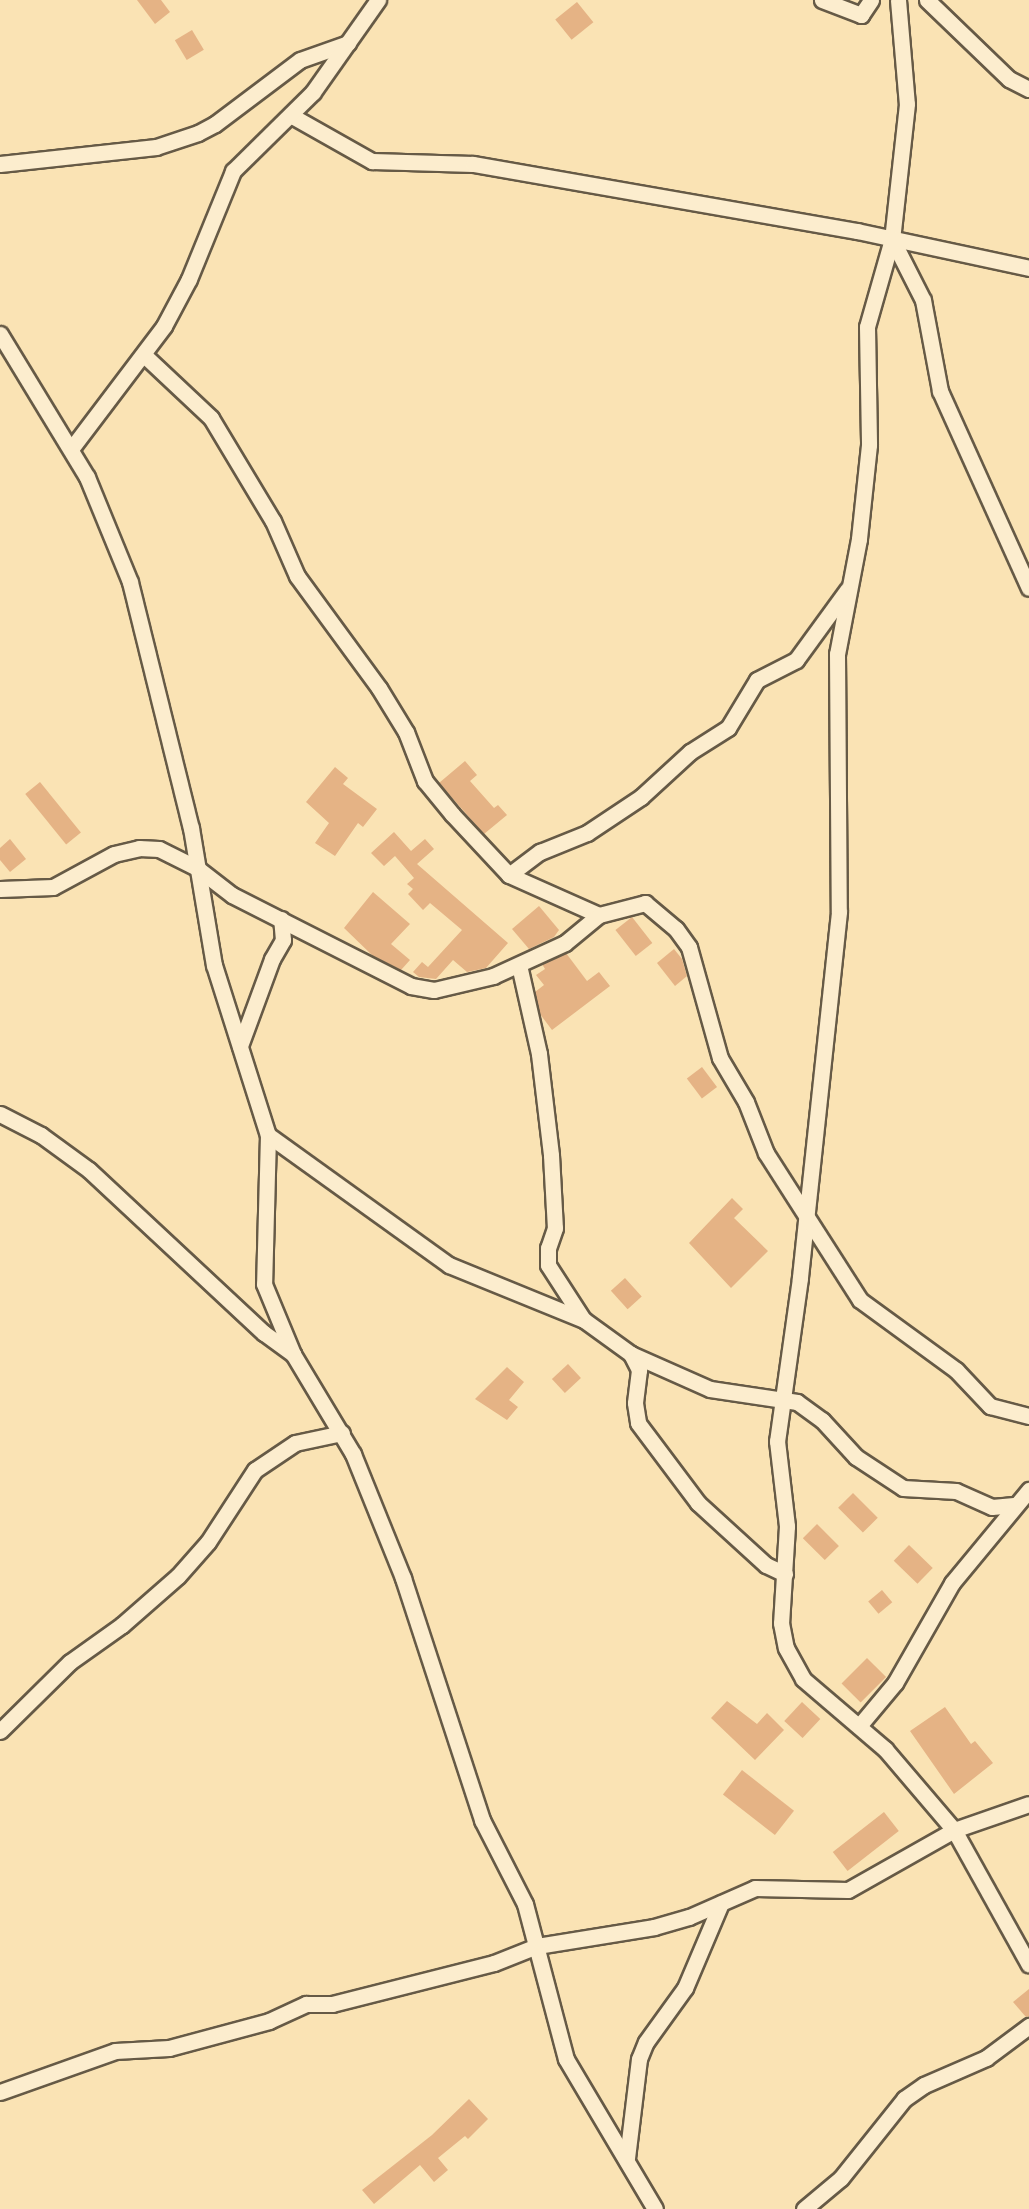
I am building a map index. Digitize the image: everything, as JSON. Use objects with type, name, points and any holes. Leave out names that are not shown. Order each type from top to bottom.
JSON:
[{"type":"street","points":[[71,449],[144,355],[180,296],[233,171],[292,116],[378,0]]},
{"type":"street","points":[[822,0],[861,15],[872,0]]},
{"type":"street","points":[[898,0],[907,104],[892,239],[867,327],[869,445],[850,585],[837,654],[839,912],[806,1220],[777,1441],[787,1526],[780,1623],[794,1666],[821,1696],[859,1726],[905,1769],[954,1830],[1029,1965]]},
{"type":"street","points":[[927,0],[1009,79],[1029,89]]},
{"type":"street","points":[[0,164],[156,147],[198,133],[215,124],[300,60],[348,43]]},
{"type":"street","points":[[292,116],[372,161],[473,164],[892,239],[1029,268]]},
{"type":"street","points":[[892,239],[923,300],[940,391],[1029,588]]},
{"type":"street","points":[[0,334],[71,449],[106,519],[130,582],[176,761],[207,934],[267,1135],[262,1270],[293,1354],[342,1433],[408,1592],[482,1820],[523,1898],[566,2059],[588,2101],[627,2158],[656,2209]]},
{"type":"street","points":[[144,355],[211,418],[273,521],[297,576],[361,662],[406,732],[425,781],[508,875],[599,915]]},
{"type":"street","points":[[508,875],[540,852],[587,833],[641,797],[690,752],[728,728],[757,680],[796,660],[850,585]]},
{"type":"street","points":[[0,889],[53,887],[114,854],[139,848],[159,849],[197,868],[232,895],[424,990],[466,985],[519,965],[565,943],[599,915],[645,903],[683,936],[694,960],[720,1059],[746,1101],[766,1153],[806,1220],[872,1312],[946,1362],[990,1407],[1029,1416]]},
{"type":"street","points":[[240,1046],[267,969],[283,940],[281,919]]},
{"type":"street","points":[[283,940],[307,932]]},
{"type":"street","points":[[519,965],[539,1054],[551,1155],[555,1228],[548,1248],[548,1265],[584,1320]]},
{"type":"street","points":[[0,1114],[41,1135],[89,1170],[264,1333],[293,1354]]},
{"type":"street","points":[[267,1135],[449,1265],[584,1320],[632,1354],[710,1389],[783,1399],[808,1408],[856,1457],[903,1488],[950,1490],[992,1507],[1014,1505]]},
{"type":"street","points":[[632,1354],[640,1376],[635,1402],[638,1423],[698,1503],[766,1565],[785,1574]]},
{"type":"street","points":[[0,1731],[70,1662],[122,1625],[178,1576],[208,1542],[255,1470],[295,1443],[342,1433]]},
{"type":"street","points":[[859,1726],[895,1683],[952,1583],[992,1531],[1029,1490]]},
{"type":"street","points":[[975,1502],[992,1531]]},
{"type":"street","points":[[766,1565],[781,1596]]},
{"type":"street","points":[[0,2092],[115,2051],[180,2045],[269,2021],[306,2004],[332,2004],[494,1963],[537,1946],[654,1927],[766,1887],[848,1890],[954,1830],[1029,1804]]},
{"type":"street","points":[[627,2158],[639,2059],[649,2036],[685,1988],[721,1903]]},
{"type":"street","points":[[804,2209],[841,2178],[904,2099],[924,2085],[1001,2050],[1029,2026]]},
{"type":"building","points":[[137,0],[161,0],[170,12],[155,24]]},
{"type":"building","points":[[577,2],[593,22],[572,40],[555,20]]},
{"type":"building","points":[[192,30],[204,50],[187,60],[175,40]]},
{"type":"building","points":[[465,761],[477,775],[470,781],[494,808],[498,805],[507,815],[484,834],[439,783]]},
{"type":"building","points":[[335,767],[348,778],[343,784],[377,809],[363,827],[358,823],[335,856],[315,843],[329,823],[306,802]]},
{"type":"building","points":[[40,782],[81,833],[66,844],[25,794]]},
{"type":"building","points":[[394,832],[411,851],[425,839],[434,849],[417,864],[508,943],[486,968],[467,972],[453,960],[436,979],[419,977],[413,972],[422,962],[428,967],[462,930],[430,903],[423,910],[408,894],[413,889],[407,884],[414,878],[395,856],[384,866],[371,853]]},
{"type":"building","points":[[10,839],[26,859],[10,872],[0,860],[0,848]]},
{"type":"building","points":[[373,892],[410,924],[391,944],[410,960],[401,970],[373,956],[344,928]]},
{"type":"building","points":[[539,906],[559,930],[554,937],[529,949],[512,929]]},
{"type":"building","points":[[632,917],[652,943],[636,956],[615,930]]},
{"type":"building","points":[[674,949],[682,959],[687,976],[675,986],[657,963]]},
{"type":"building","points":[[566,953],[587,981],[599,972],[610,986],[552,1030],[540,1014],[535,992],[544,985],[536,975],[545,969],[542,964]]},
{"type":"building","points":[[702,1067],[717,1087],[702,1098],[687,1078]]},
{"type":"building","points":[[732,1198],[743,1209],[734,1218],[768,1251],[731,1288],[689,1243]]},
{"type":"building","points":[[625,1278],[642,1297],[628,1309],[611,1291]]},
{"type":"building","points":[[568,1364],[581,1378],[565,1393],[552,1379]]},
{"type":"building","points":[[507,1367],[524,1382],[509,1400],[518,1407],[507,1420],[475,1399]]},
{"type":"building","points":[[853,1493],[878,1518],[863,1533],[838,1508]]},
{"type":"building","points":[[817,1524],[839,1546],[825,1560],[803,1538]]},
{"type":"building","points":[[909,1545],[933,1568],[917,1584],[894,1561]]},
{"type":"building","points":[[882,1590],[892,1602],[878,1614],[868,1602]]},
{"type":"building","points":[[867,1658],[886,1677],[861,1703],[842,1683]]},
{"type":"building","points":[[727,1701],[757,1724],[767,1713],[784,1730],[755,1760],[711,1718]]},
{"type":"building","points":[[802,1702],[820,1719],[803,1738],[784,1721]]},
{"type":"building","points":[[945,1707],[971,1744],[975,1741],[993,1763],[954,1794],[910,1731]]},
{"type":"building","points":[[742,1770],[794,1811],[775,1835],[723,1794]]},
{"type":"building","points":[[884,1812],[899,1831],[848,1871],[833,1852]]},
{"type":"building","points":[[1029,1989],[1029,2016],[1026,2017],[1013,2002]]},
{"type":"building","points":[[469,2099],[488,2119],[468,2139],[465,2136],[438,2158],[448,2170],[434,2182],[420,2165],[374,2204],[362,2190],[432,2135]]}]
